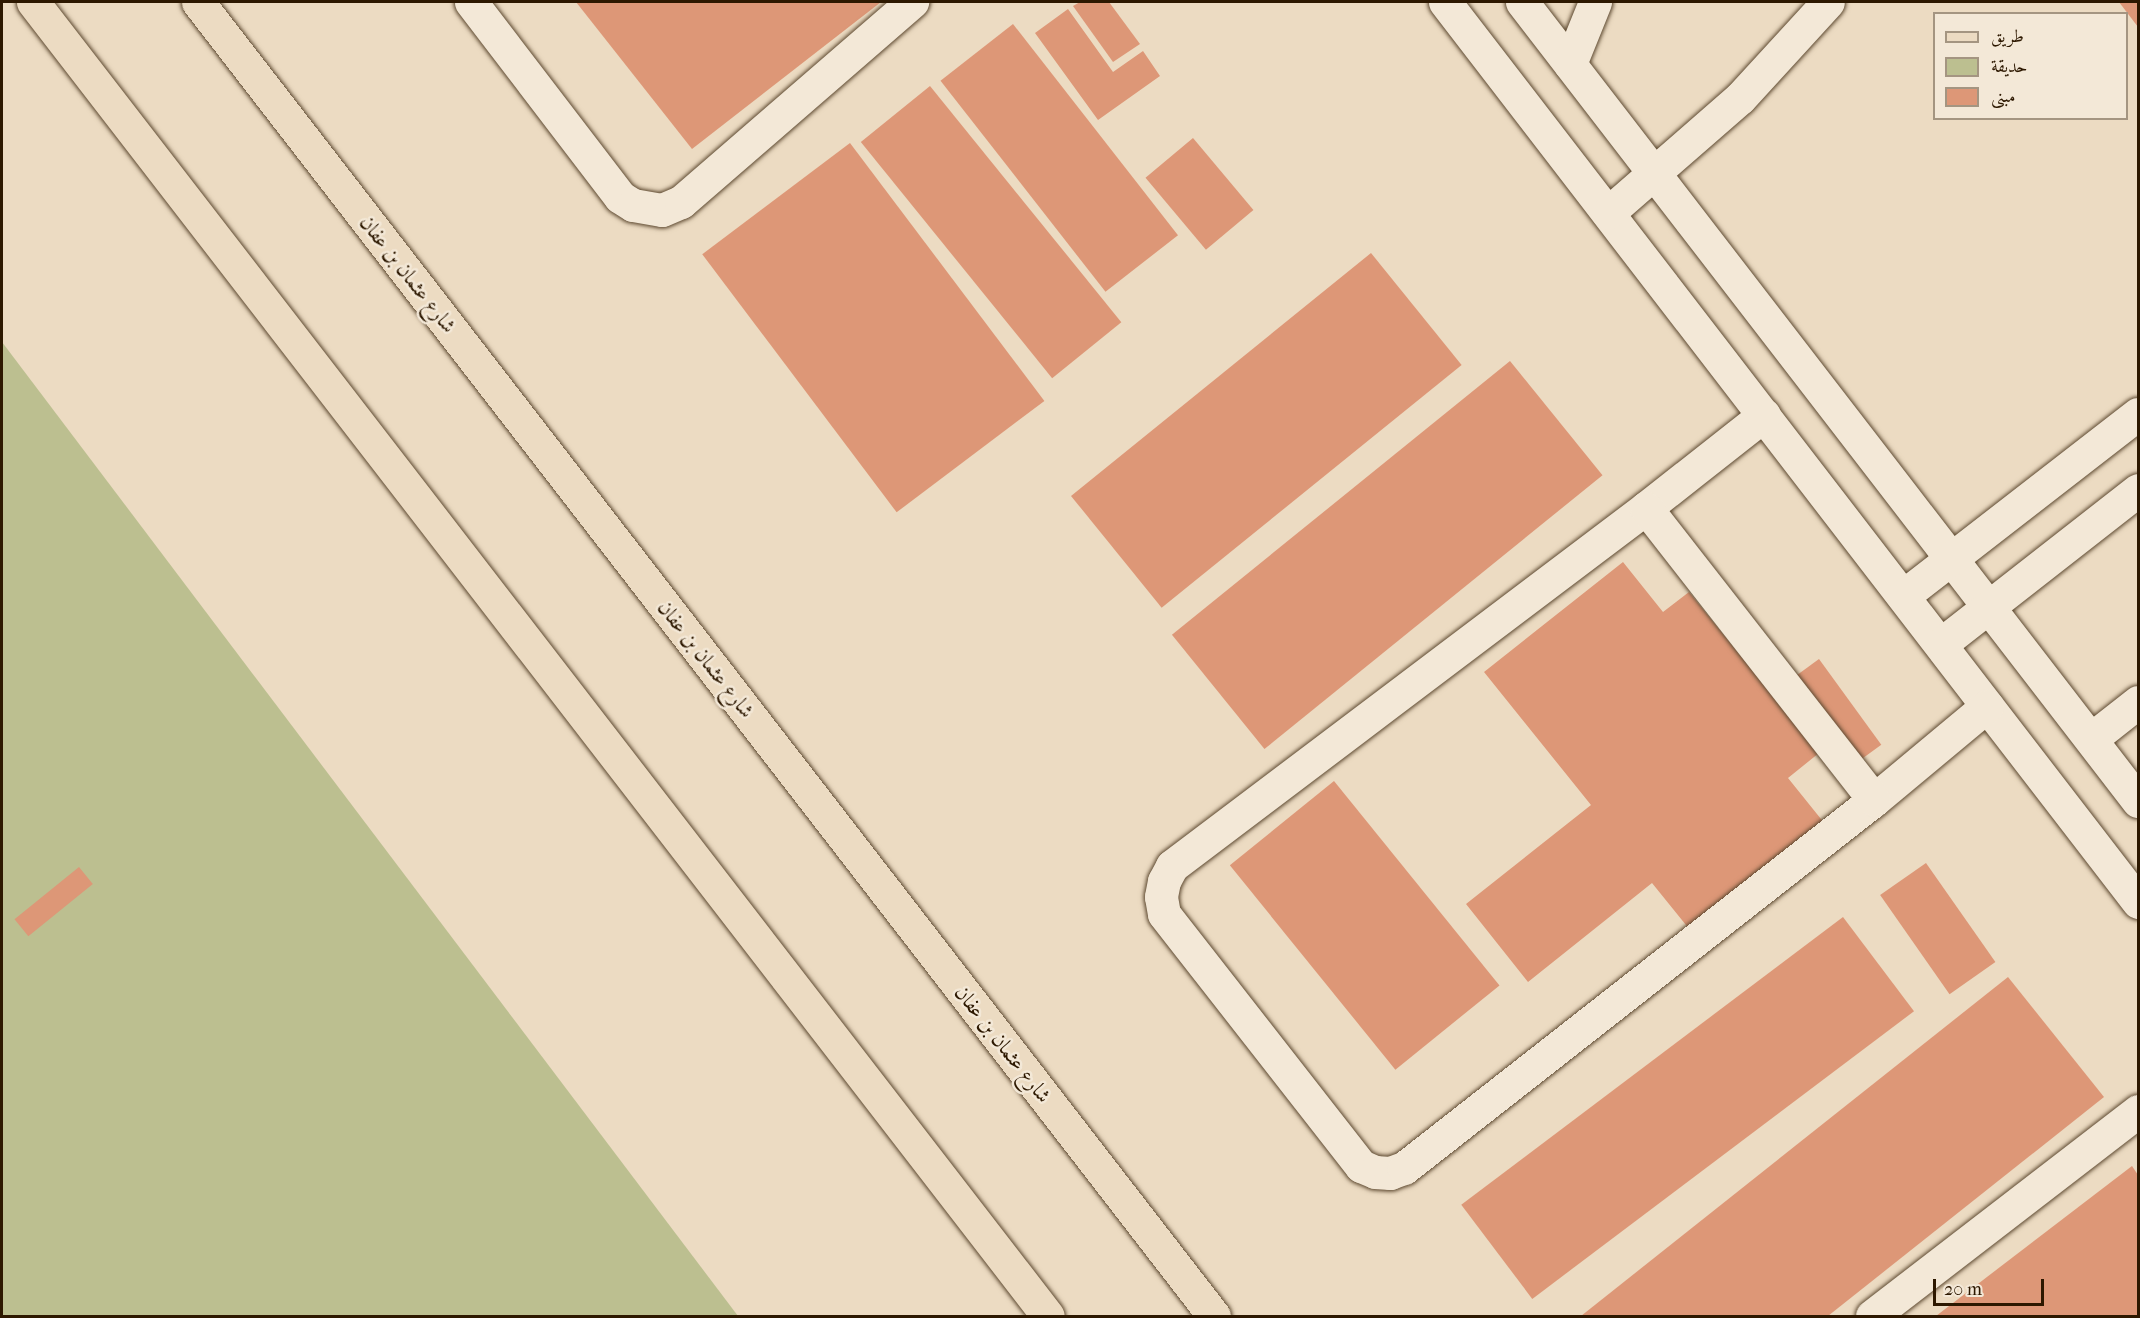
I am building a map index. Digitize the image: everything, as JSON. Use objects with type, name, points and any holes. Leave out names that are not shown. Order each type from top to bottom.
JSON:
[{"type":"main road","points":[[33,2],[1048,1317]]},
{"type":"main road","name":"شارع عثمان بن عفان","points":[[198,2],[1214,1317]]},
{"type":"street","points":[[471,2],[620,197],[633,205],[662,210],[681,202],[912,2]]},
{"type":"street","points":[[1445,2],[2139,902]]},
{"type":"street","points":[[1522,2],[2139,801]]},
{"type":"street","points":[[1570,64],[1595,2]]},
{"type":"street","points":[[1608,213],[1740,98],[1828,2]]},
{"type":"street","points":[[1903,596],[2139,414]]},
{"type":"street","points":[[1764,415],[1646,508],[1185,855],[1172,866],[1164,881],[1161,897],[1164,914],[1361,1166],[1375,1172],[1390,1173],[1404,1168],[1874,800],[1988,705]]},
{"type":"street","points":[[1941,644],[2139,490]]},
{"type":"street","points":[[1646,508],[1874,800]]},
{"type":"street","points":[[2091,739],[2139,702]]},
{"type":"street","points":[[1872,1317],[2139,1111]]},
{"type":"green space","points":[[2,342],[738,1316],[2,1316]]},
{"type":"building","points":[[576,2],[881,2],[692,149]]},
{"type":"building","points":[[1080,2],[1109,2],[1140,44],[1113,62],[1073,6]]},
{"type":"building","points":[[2119,2],[2138,2],[2138,27],[2128,12]]},
{"type":"building","points":[[1068,9],[1113,72],[1143,51],[1160,76],[1098,120],[1035,33]]},
{"type":"building","points":[[1013,24],[1178,235],[1106,292],[941,81]]},
{"type":"building","points":[[930,86],[1121,322],[1052,378],[861,142]]},
{"type":"building","points":[[1193,138],[1253,210],[1206,250],[1146,178]]},
{"type":"building","points":[[850,143],[1044,401],[897,512],[702,254]]},
{"type":"building","points":[[1371,253],[1462,365],[1162,608],[1071,496]]},
{"type":"building","points":[[1510,361],[1603,475],[1264,749],[1172,635]]},
{"type":"building","points":[[1623,562],[1663,612],[1689,592],[1819,753],[1788,778],[1825,824],[1690,930],[1652,883],[1528,982],[1466,904],[1591,805],[1484,672]]},
{"type":"building","points":[[1819,659],[1881,745],[1855,764],[1792,678]]},
{"type":"building","points":[[1334,781],[1500,985],[1395,1070],[1230,865]]},
{"type":"building","points":[[1926,863],[1995,962],[1950,994],[1880,895]]},
{"type":"building","points":[[79,867],[93,884],[28,936],[14,919]]},
{"type":"building","points":[[1843,917],[1914,1011],[1532,1299],[1461,1205]]},
{"type":"building","points":[[2008,977],[2104,1097],[1828,1316],[1581,1316]]},
{"type":"building","points":[[2132,1166],[2138,1175],[2138,1316],[1936,1316]]}]
